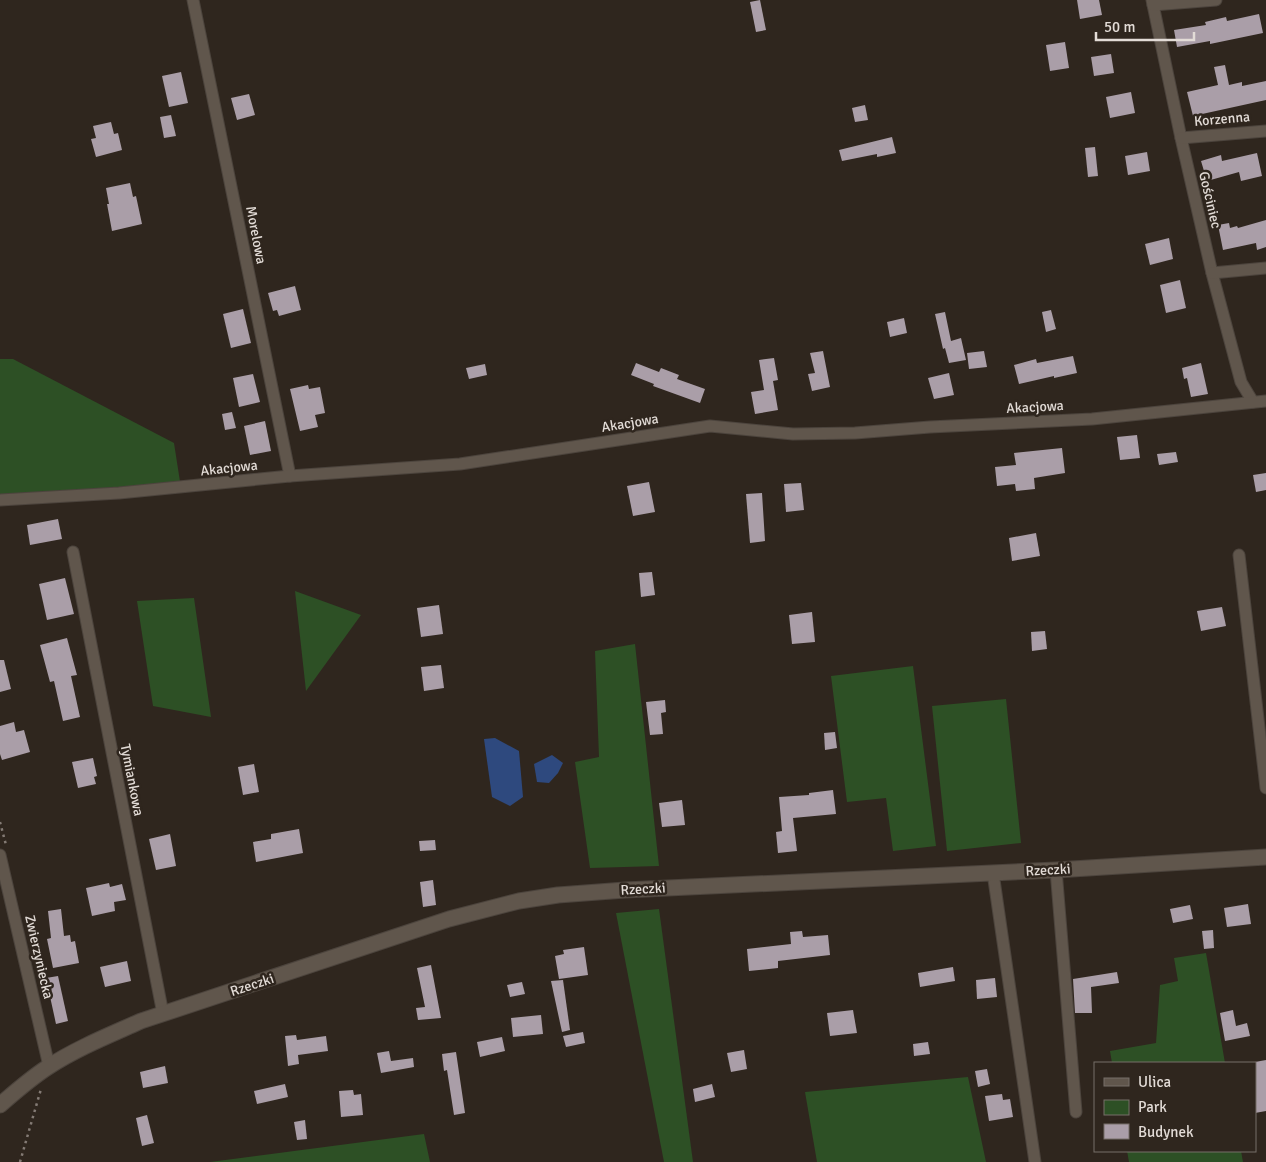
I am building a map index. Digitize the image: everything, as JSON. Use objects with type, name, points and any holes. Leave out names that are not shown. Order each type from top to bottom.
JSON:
[{"type":"main road","name":"Rzeczki","points":[[0,1105],[29,1080],[49,1066],[93,1042],[163,1014],[449,919],[519,901],[558,895],[625,890],[1056,870],[1266,857]]},
{"type":"street","name":"Morelowa","points":[[193,0],[290,476]]},
{"type":"street","points":[[1152,3],[1216,0]]},
{"type":"street","name":"Gościniec","points":[[1152,3],[1212,273],[1241,382],[1253,402]]},
{"type":"street","name":"Korzenna","points":[[1181,138],[1266,131]]},
{"type":"street","points":[[1212,273],[1266,268]]},
{"type":"street","name":"Akacjowa","points":[[0,500],[119,494],[290,476],[460,464],[710,426],[793,434],[855,433],[930,427],[1092,419],[1266,400]]},
{"type":"street","name":"Tymiankowa","points":[[73,552],[163,1014]]},
{"type":"street","points":[[1239,555],[1266,788]]},
{"type":"street","name":"Zwierzyniecka","points":[[0,855],[49,1066]]},
{"type":"street","points":[[1056,870],[1076,1112]]},
{"type":"street","points":[[993,873],[1035,1162]]},
{"type":"path","points":[[20,1162],[49,1066]]},
{"type":"green space","points":[[0,359],[13,359],[174,443],[181,488],[0,500]]},
{"type":"green space","points":[[295,591],[361,615],[306,691]]},
{"type":"green space","points":[[194,598],[211,717],[153,706],[137,601]]},
{"type":"green space","points":[[635,644],[659,866],[590,868],[575,762],[599,757],[595,651]]},
{"type":"green space","points":[[913,666],[936,846],[893,851],[886,798],[847,802],[831,676]]},
{"type":"green space","points":[[1006,699],[1021,843],[947,851],[932,706]]},
{"type":"green space","points":[[659,909],[693,1162],[664,1162],[616,913]]},
{"type":"green space","points":[[1206,953],[1225,1062],[1112,1062],[1110,1051],[1156,1043],[1160,985],[1178,981],[1174,958]]},
{"type":"green space","points":[[968,1077],[986,1162],[817,1162],[805,1092]]},
{"type":"green space","points":[[424,1134],[430,1162],[210,1162]]},
{"type":"green space","points":[[1127,1152],[1241,1152],[1243,1162],[1129,1162]]},
{"type":"water","points":[[495,738],[519,751],[523,797],[510,806],[492,797],[484,739]]},
{"type":"water","points":[[552,755],[563,763],[558,773],[549,783],[537,782],[534,764]]},
{"type":"building","points":[[760,0],[766,30],[756,32],[750,2]]},
{"type":"building","points":[[1077,0],[1099,0],[1102,15],[1080,19]]},
{"type":"building","points":[[1259,14],[1263,33],[1210,44],[1210,41],[1177,47],[1174,30],[1206,25],[1205,22],[1226,17],[1227,21]]},
{"type":"building","points":[[1065,42],[1069,68],[1050,71],[1046,45]]},
{"type":"building","points":[[1111,54],[1114,73],[1094,76],[1091,57]]},
{"type":"building","points":[[1225,65],[1229,85],[1242,82],[1242,86],[1266,81],[1266,100],[1193,116],[1187,92],[1218,85],[1214,67]]},
{"type":"building","points":[[181,72],[188,103],[169,107],[162,76]]},
{"type":"building","points":[[1131,92],[1135,113],[1110,118],[1106,97]]},
{"type":"building","points":[[249,94],[255,115],[237,120],[231,98]]},
{"type":"building","points":[[865,105],[868,120],[855,122],[852,108]]},
{"type":"building","points":[[171,115],[176,136],[164,138],[160,117]]},
{"type":"building","points":[[111,122],[114,134],[118,133],[122,150],[96,157],[91,139],[96,138],[93,126]]},
{"type":"building","points":[[892,137],[896,153],[877,157],[877,154],[842,161],[839,150]]},
{"type":"building","points":[[1095,147],[1098,176],[1088,177],[1085,148]]},
{"type":"building","points":[[1147,152],[1150,171],[1128,175],[1125,156]]},
{"type":"building","points":[[1257,153],[1262,176],[1241,181],[1239,172],[1207,181],[1201,161],[1221,155],[1222,161]]},
{"type":"building","points":[[130,183],[133,197],[136,196],[142,224],[112,231],[106,188]]},
{"type":"building","points":[[1266,220],[1266,247],[1257,250],[1256,243],[1223,250],[1218,225],[1229,223],[1230,228],[1237,226],[1238,228]]},
{"type":"building","points":[[1169,238],[1173,259],[1150,265],[1145,244]]},
{"type":"building","points":[[1180,280],[1186,308],[1166,313],[1160,285]]},
{"type":"building","points":[[295,286],[301,310],[279,316],[277,310],[273,311],[268,293]]},
{"type":"building","points":[[243,309],[251,343],[231,348],[223,314]]},
{"type":"building","points":[[1051,310],[1056,329],[1046,332],[1042,312]]},
{"type":"building","points":[[945,312],[951,341],[961,338],[966,360],[949,363],[945,348],[943,349],[935,314]]},
{"type":"building","points":[[904,318],[907,333],[890,337],[887,322]]},
{"type":"building","points":[[823,351],[830,387],[812,391],[808,374],[815,373],[810,353]]},
{"type":"building","points":[[984,351],[987,367],[969,369],[967,353]]},
{"type":"building","points":[[1073,356],[1077,373],[1019,384],[1014,365],[1036,359],[1037,363]]},
{"type":"building","points":[[774,358],[778,380],[773,381],[778,410],[755,414],[751,392],[764,390],[759,360]]},
{"type":"building","points":[[636,363],[659,372],[661,368],[679,375],[677,379],[705,389],[700,403],[653,386],[654,384],[631,375]]},
{"type":"building","points":[[1201,363],[1208,394],[1191,397],[1187,378],[1184,379],[1182,368]]},
{"type":"building","points":[[485,364],[487,375],[469,379],[466,368]]},
{"type":"building","points":[[949,373],[954,395],[934,399],[928,378]]},
{"type":"building","points":[[253,374],[260,402],[239,407],[233,378]]},
{"type":"building","points":[[308,385],[309,389],[320,387],[325,413],[315,415],[318,427],[300,431],[290,389]]},
{"type":"building","points":[[232,412],[236,428],[225,430],[222,414]]},
{"type":"building","points":[[265,421],[271,451],[250,455],[244,426]]},
{"type":"building","points":[[1137,435],[1140,458],[1120,460],[1117,437]]},
{"type":"building","points":[[1062,448],[1065,473],[1034,478],[1035,489],[1016,491],[1015,484],[997,486],[995,467],[1016,465],[1014,453]]},
{"type":"building","points":[[1176,452],[1178,462],[1159,465],[1157,454]]},
{"type":"building","points":[[1266,473],[1266,490],[1256,492],[1253,475]]},
{"type":"building","points":[[649,482],[655,512],[633,516],[627,486]]},
{"type":"building","points":[[801,483],[804,510],[786,512],[784,484]]},
{"type":"building","points":[[762,493],[765,541],[750,543],[746,494]]},
{"type":"building","points":[[58,519],[62,539],[30,545],[27,525]]},
{"type":"building","points":[[1036,533],[1040,556],[1012,561],[1009,538]]},
{"type":"building","points":[[652,572],[655,595],[641,597],[639,573]]},
{"type":"building","points":[[65,578],[74,614],[47,620],[39,584]]},
{"type":"building","points":[[439,605],[443,634],[421,637],[417,608]]},
{"type":"building","points":[[1222,607],[1226,626],[1201,631],[1197,611]]},
{"type":"building","points":[[812,612],[815,642],[792,644],[789,615]]},
{"type":"building","points":[[1045,631],[1047,649],[1032,651],[1031,632]]},
{"type":"building","points":[[67,638],[77,675],[71,676],[80,717],[63,721],[54,681],[50,682],[40,645]]},
{"type":"building","points":[[0,660],[4,660],[11,689],[0,692]]},
{"type":"building","points":[[441,665],[444,688],[424,691],[421,667]]},
{"type":"building","points":[[665,700],[666,712],[661,713],[663,734],[650,735],[646,702]]},
{"type":"building","points":[[14,722],[16,732],[24,730],[30,752],[2,760],[0,754],[0,726]]},
{"type":"building","points":[[835,732],[837,748],[825,750],[824,733]]},
{"type":"building","points":[[93,758],[97,776],[94,777],[96,784],[78,788],[72,762]]},
{"type":"building","points":[[254,764],[259,792],[243,795],[238,767]]},
{"type":"building","points":[[833,790],[836,814],[793,818],[797,851],[778,853],[776,832],[782,831],[779,797],[809,795],[809,793]]},
{"type":"building","points":[[682,800],[685,825],[662,827],[659,803]]},
{"type":"building","points":[[299,829],[303,853],[256,862],[253,842],[271,839],[271,834]]},
{"type":"building","points":[[170,834],[176,866],[156,870],[149,839]]},
{"type":"building","points":[[435,840],[436,850],[420,851],[419,841]]},
{"type":"building","points":[[433,880],[436,905],[423,907],[420,882]]},
{"type":"building","points":[[109,883],[110,887],[122,884],[126,900],[114,902],[115,911],[92,916],[86,888]]},
{"type":"building","points":[[1248,904],[1251,924],[1227,927],[1224,908]]},
{"type":"building","points":[[1190,905],[1193,919],[1173,923],[1170,909]]},
{"type":"building","points":[[61,909],[64,936],[70,935],[71,942],[75,941],[79,963],[53,968],[47,939],[51,938],[48,911]]},
{"type":"building","points":[[1213,930],[1214,948],[1204,949],[1202,931]]},
{"type":"building","points":[[802,931],[803,937],[828,935],[830,955],[778,961],[778,968],[749,971],[747,949],[791,944],[790,932]]},
{"type":"building","points":[[584,947],[588,975],[559,979],[555,956],[564,954],[563,950]]},
{"type":"building","points":[[127,961],[131,981],[105,987],[100,967]]},
{"type":"building","points":[[431,965],[441,1018],[418,1020],[416,1008],[425,1007],[417,968]]},
{"type":"building","points":[[953,967],[955,981],[920,987],[918,973]]},
{"type":"building","points":[[1117,972],[1119,983],[1091,987],[1092,1013],[1075,1013],[1073,979]]},
{"type":"building","points":[[58,976],[68,1021],[56,1024],[46,978]]},
{"type":"building","points":[[995,978],[997,997],[977,999],[976,980]]},
{"type":"building","points":[[563,980],[570,1030],[562,1032],[551,981]]},
{"type":"building","points":[[522,982],[525,994],[510,997],[507,985]]},
{"type":"building","points":[[853,1010],[857,1033],[830,1036],[827,1013]]},
{"type":"building","points":[[1233,1010],[1236,1026],[1247,1023],[1250,1036],[1225,1041],[1220,1013]]},
{"type":"building","points":[[541,1015],[543,1034],[513,1037],[511,1018]]},
{"type":"building","points":[[583,1032],[585,1043],[566,1047],[563,1036]]},
{"type":"building","points":[[296,1035],[297,1040],[326,1036],[328,1051],[298,1055],[299,1064],[288,1066],[285,1036]]},
{"type":"building","points":[[502,1037],[505,1051],[480,1057],[477,1042]]},
{"type":"building","points":[[928,1042],[930,1054],[914,1056],[913,1044]]},
{"type":"building","points":[[744,1050],[747,1069],[731,1072],[727,1053]]},
{"type":"building","points":[[389,1051],[391,1061],[413,1058],[414,1067],[381,1073],[377,1053]]},
{"type":"building","points":[[456,1052],[465,1113],[454,1115],[447,1070],[444,1071],[442,1054]]},
{"type":"building","points":[[1266,1060],[1266,1111],[1256,1113],[1256,1062]]},
{"type":"building","points":[[165,1066],[168,1083],[143,1088],[140,1072]]},
{"type":"building","points":[[987,1069],[990,1084],[978,1087],[975,1071]]},
{"type":"building","points":[[285,1084],[288,1097],[257,1104],[254,1091]]},
{"type":"building","points":[[712,1084],[715,1097],[695,1102],[693,1089]]},
{"type":"building","points":[[353,1090],[354,1095],[361,1094],[363,1115],[341,1117],[339,1091]]},
{"type":"building","points":[[1002,1094],[1003,1100],[1010,1099],[1013,1117],[989,1121],[985,1096]]},
{"type":"building","points":[[147,1115],[154,1143],[142,1146],[136,1118]]},
{"type":"building","points":[[305,1120],[307,1139],[297,1140],[294,1122]]}]
